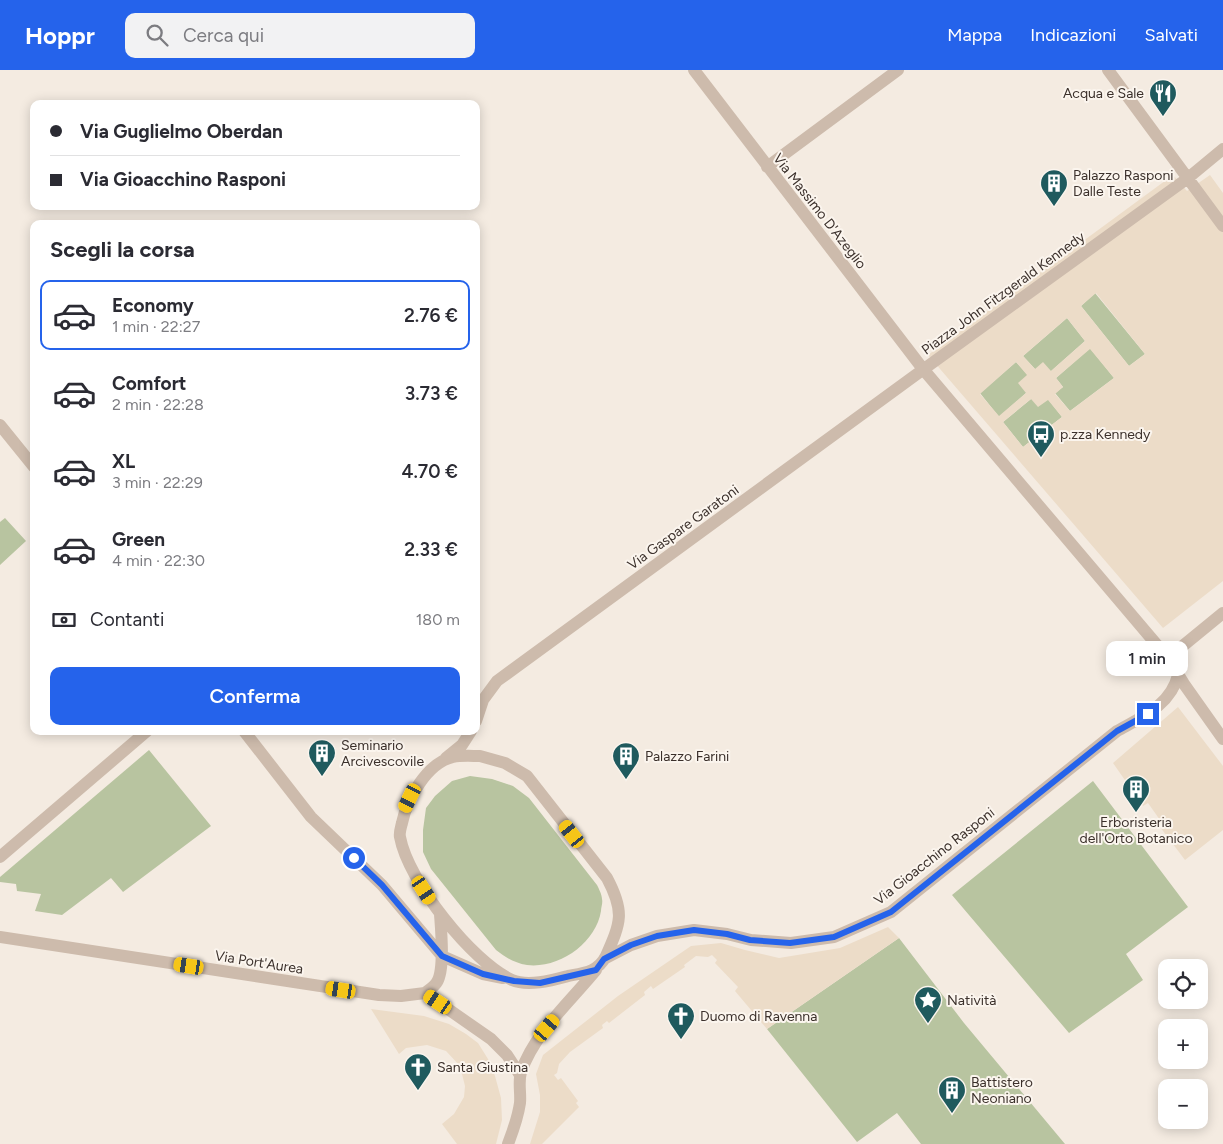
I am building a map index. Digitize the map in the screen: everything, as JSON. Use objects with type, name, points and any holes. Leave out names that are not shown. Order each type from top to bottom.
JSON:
[{"type":"street","name":"Via Massimo D'Azeglio","points":[[694,70],[924,369]]},
{"type":"street","points":[[767,167],[898,70]]},
{"type":"street","points":[[1108,70],[1223,226]]},
{"type":"street","name":"Piazza John Fitzgerald Kennedy","points":[[1223,149],[1188,178],[924,369],[1168,658],[1223,738]]},
{"type":"street","name":"Via Gaspare Garatoni","points":[[480,709],[483,700],[497,681],[924,369]]},
{"type":"street","points":[[0,425],[30,462]]},
{"type":"street","points":[[1168,658],[1223,614]]},
{"type":"street","name":"Via Gioacchino Rasponi","points":[[604,959],[631,945],[657,936],[694,930],[727,934],[750,940],[790,943],[834,937],[891,912],[1117,731],[1148,714],[1170,696],[1176,686],[1178,675]]},
{"type":"street","points":[[0,857],[142,735]]},
{"type":"street","points":[[247,735],[311,816],[382,885],[442,956],[483,974],[514,981],[540,983],[596,970]]},
{"type":"street","points":[[468,735],[462,745],[416,786],[405,809],[399,836],[409,864],[440,914],[468,947],[493,968],[514,981]]},
{"type":"street","points":[[440,763],[453,757],[480,756],[505,763],[527,776],[606,878],[617,896],[620,916],[614,937],[604,959],[538,1038],[528,1054],[520,1075],[520,1102],[516,1124],[508,1144]]},
{"type":"street","points":[[440,914],[442,956],[438,982],[426,993],[491,1039],[507,1055],[520,1075]]},
{"type":"street","name":"Via Port'Aurea","points":[[0,937],[379,996],[426,993]]},
{"type":"green space","points":[[1095,293],[1145,354],[1129,366],[1081,306]]},
{"type":"green space","points":[[1067,318],[1085,341],[1050,372],[1035,369],[1023,356]]},
{"type":"green space","points":[[1090,348],[1114,378],[1070,411],[1055,393],[1063,387],[1056,378]]},
{"type":"green space","points":[[1016,362],[1028,375],[1026,393],[999,417],[980,393]]},
{"type":"green space","points":[[1031,399],[1048,399],[1062,417],[1023,447],[1003,422]]},
{"type":"green space","points":[[5,518],[26,541],[0,565],[0,522]]},
{"type":"green space","points":[[149,750],[211,826],[123,892],[111,878],[62,915],[35,911],[41,894],[17,891],[16,884],[0,882],[0,877]]},
{"type":"green space","points":[[470,776],[492,779],[513,786],[529,798],[597,885],[602,900],[598,923],[592,934],[574,952],[551,963],[539,965],[522,964],[503,955],[496,950],[431,869],[423,852],[426,808],[435,796],[452,781]]},
{"type":"green space","points":[[1093,781],[1188,907],[1126,954],[1143,980],[1069,1033],[952,895]]},
{"type":"green space","points":[[899,938],[964,1023],[1065,1144],[921,1144],[897,1113],[857,1142],[767,1029]]},
{"type":"shaded area","points":[[1173,175],[1187,191],[1210,175],[1223,193],[1223,581],[1163,628],[928,355]],"holes":[[[1096,293],[1145,354],[1129,366],[1081,306]],[[1067,318],[1085,341],[1051,371],[1043,362],[1035,369],[1023,356]],[[1090,349],[1114,378],[1070,411],[1055,394],[1063,387],[1056,378]],[[1016,362],[1027,375],[1018,383],[1026,393],[999,416],[980,394]],[[1031,399],[1038,407],[1048,400],[1062,417],[1023,447],[1003,422]]]},
{"type":"shaded area","points":[[1178,707],[1223,766],[1223,830],[1185,860],[1157,823],[1160,820],[1148,803],[1143,806],[1113,763]]},
{"type":"shaded area","points":[[888,927],[899,938],[767,1029],[735,991],[738,987],[715,963],[717,960],[712,955],[708,957],[696,956],[684,965],[685,967],[653,989],[651,986],[644,992],[645,995],[609,1023],[607,1021],[602,1025],[603,1028],[570,1052],[559,1064],[557,1073],[554,1075],[558,1080],[561,1078],[578,1101],[576,1103],[579,1107],[542,1144],[530,1144],[540,1112],[540,1095],[536,1074],[543,1055],[618,996],[691,946],[721,943],[779,958],[840,948]]},
{"type":"shaded area","points":[[371,1009],[424,1016],[449,1024],[478,1043],[488,1059],[501,1098],[502,1120],[496,1144],[457,1144],[442,1124],[454,1114],[464,1097],[465,1086],[460,1066],[446,1051],[427,1045],[406,1048],[399,1054]]},
{"type":"place","name":"Acqua e Sale","points":[[1163,117]]},
{"type":"place","name":"Palazzo Rasponi Dalle Teste","points":[[1054,207]]},
{"type":"place","name":"p.zza Kennedy","points":[[1041,458]]},
{"type":"place","name":"Seminario Arcivescovile","points":[[322,777]]},
{"type":"place","name":"Palazzo Farini","points":[[626,780]]},
{"type":"place","name":"Erboristeria dell'Orto Botanico","points":[[1136,813]]},
{"type":"place","name":"Natività","points":[[928,1024]]},
{"type":"place","name":"Duomo di Ravenna","points":[[681,1040]]},
{"type":"place","name":"Santa Giustina","points":[[418,1091]]},
{"type":"place","name":"Battistero Neoniano","points":[[952,1114]]},
{"type":"route","points":[[354,858],[382,885],[442,956],[483,974],[514,981],[540,983],[596,970],[604,959],[631,945],[657,936],[694,930],[727,934],[750,940],[790,943],[834,937],[891,912],[1117,731],[1148,714]]}]
